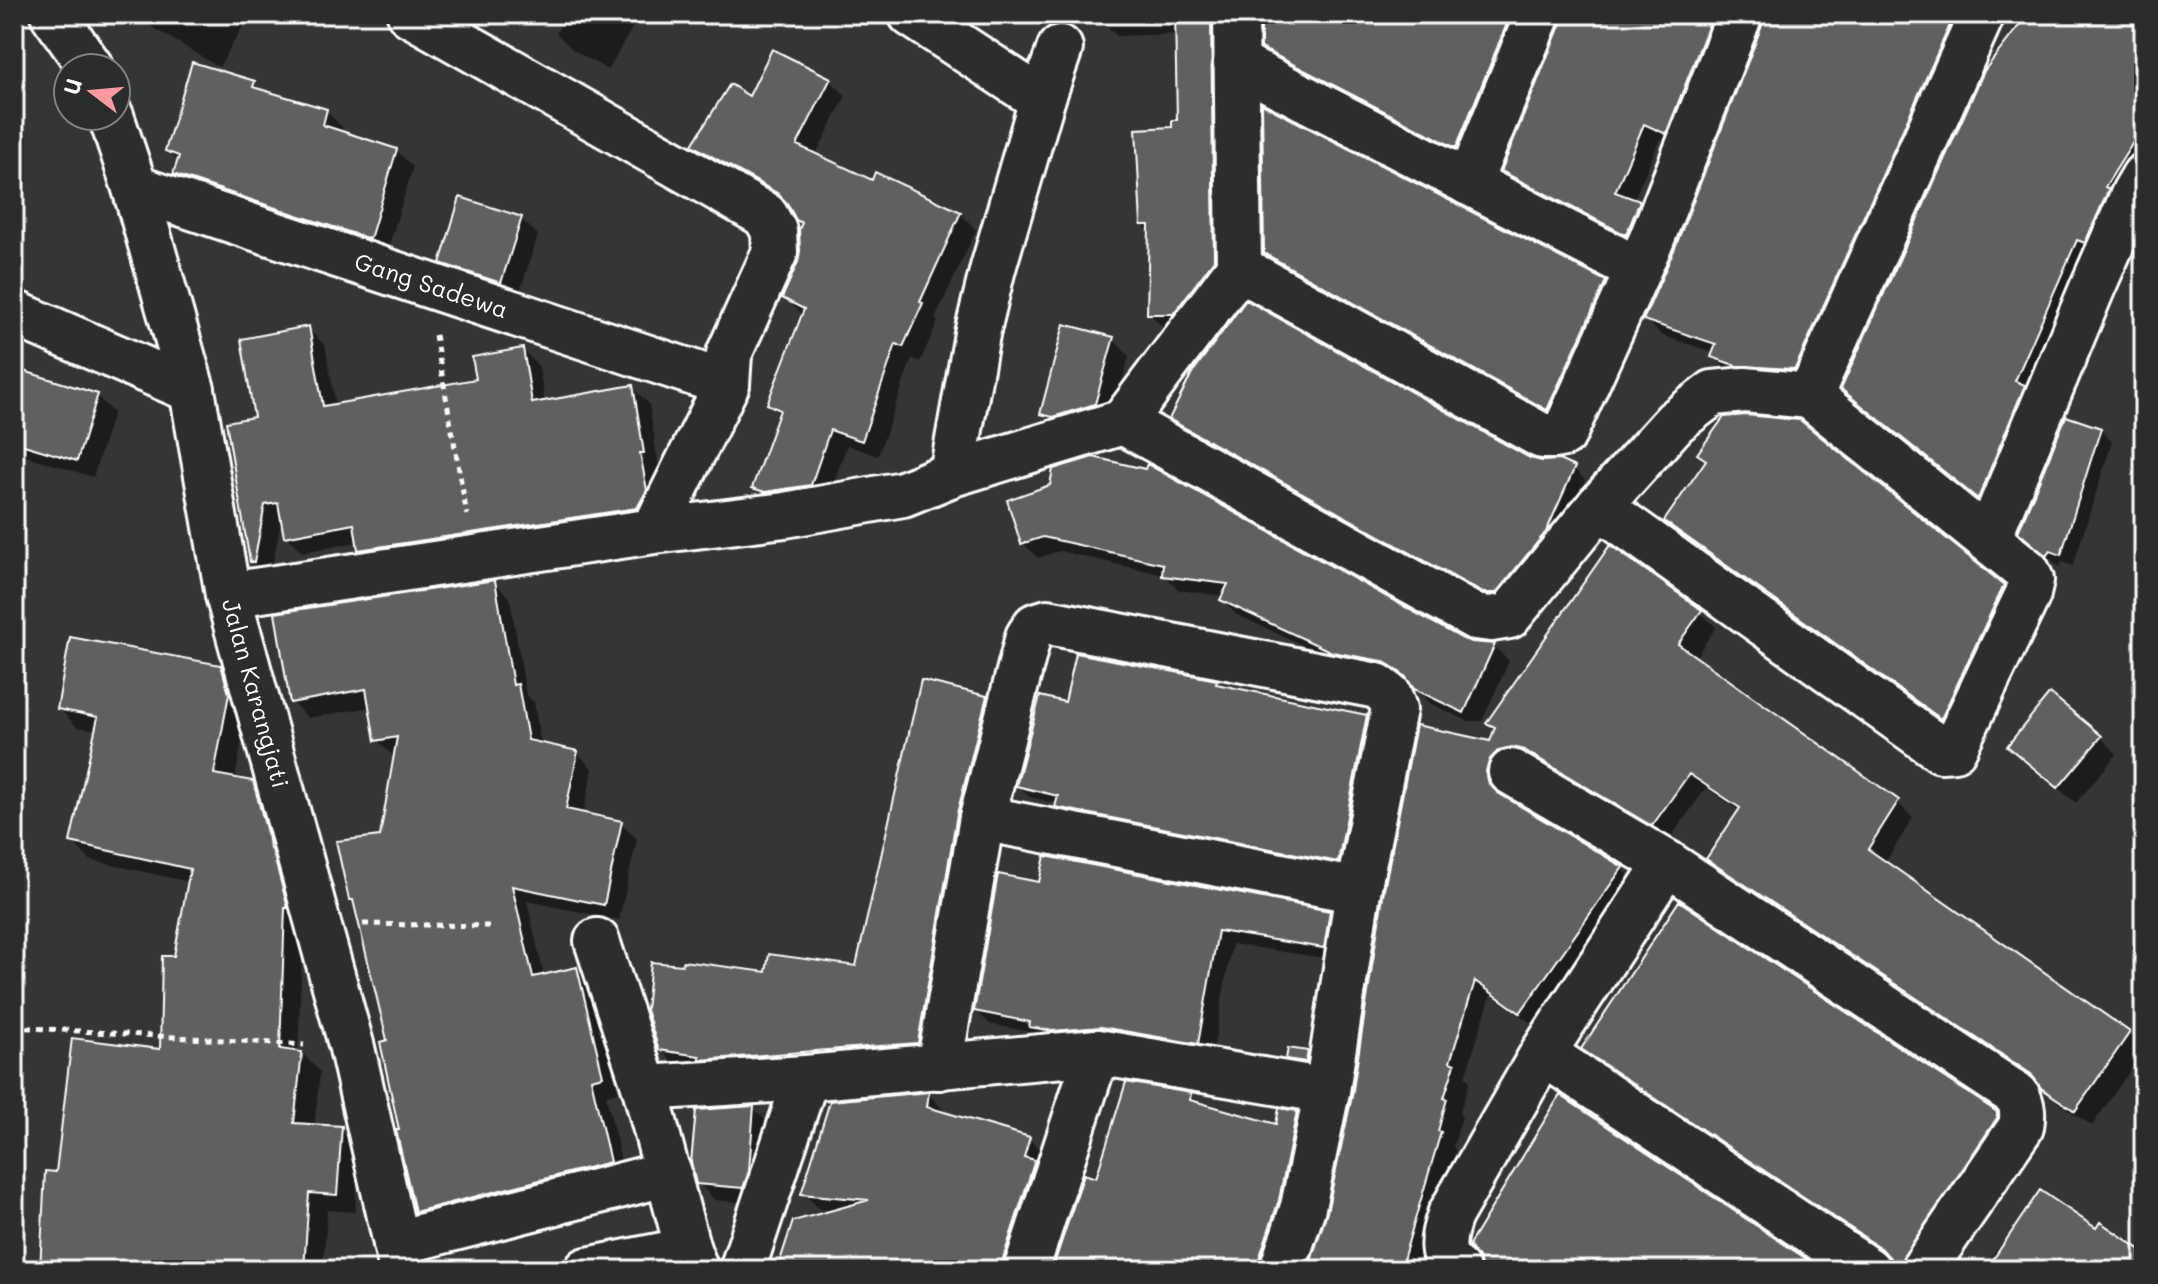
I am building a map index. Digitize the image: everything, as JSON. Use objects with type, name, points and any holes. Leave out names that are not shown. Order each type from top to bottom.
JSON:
[{"type":"street","points":[[53,14],[80,52]]},
{"type":"street","points":[[410,14],[765,215],[774,231],[775,252],[729,354],[727,384],[654,531]]},
{"type":"street","points":[[911,14],[1042,100]]},
{"type":"street","points":[[228,595],[654,531],[785,515],[903,494],[952,474],[1123,422],[1239,268],[1236,14]]},
{"type":"street","points":[[1239,268],[1542,436],[1564,434],[1651,241],[1740,14]]},
{"type":"street","points":[[1810,396],[1982,14]]},
{"type":"street","points":[[1469,183],[1531,16]]},
{"type":"street","points":[[952,474],[977,334],[993,268],[1060,48]]},
{"type":"street","points":[[1236,63],[1637,269]]},
{"type":"street","name":"Jalan Karangjati","points":[[116,132],[192,390],[228,595],[352,1048],[399,1256]]},
{"type":"street","points":[[1988,539],[2097,277],[2144,176]]},
{"type":"street","name":"Gang Sadewa","points":[[135,188],[727,384]]},
{"type":"street","points":[[14,313],[192,390]]},
{"type":"street","points":[[1123,422],[1475,617],[1491,619],[1509,616],[1599,506],[1675,422],[1713,393],[1745,390],[1810,396],[2027,571],[2031,580],[2028,594],[1954,749],[1943,751],[1599,506]]},
{"type":"street","points":[[939,1067],[982,818],[1028,637],[1035,626],[1048,622],[1377,686],[1389,695],[1394,709],[1358,891],[1327,1091],[1303,1207],[1282,1270]]},
{"type":"street","points":[[1511,772],[1667,863],[2017,1095],[2022,1103],[2021,1127],[1923,1270]]},
{"type":"street","points":[[982,818],[1358,891]]},
{"type":"street","points":[[1457,1270],[1444,1255],[1444,1230],[1450,1215],[1543,1053],[1667,863]]},
{"type":"street","points":[[587,1270],[692,1260],[645,1088],[597,941]]},
{"type":"street","points":[[645,1088],[806,1078],[1097,1052],[1327,1091]]},
{"type":"street","points":[[1026,1270],[1097,1052]]},
{"type":"street","points":[[1543,1053],[1868,1270]]},
{"type":"street","points":[[742,1270],[806,1078]]},
{"type":"street","points":[[399,1256],[669,1173]]},
{"type":"path","points":[[426,283],[475,559]]},
{"type":"path","points":[[318,923],[490,926]]},
{"type":"path","points":[[14,1027],[352,1048]]},
{"type":"building","points":[[1175,14],[1211,14],[1214,260],[1173,314],[1147,314],[1149,225],[1141,225],[1136,129],[1172,127],[1172,120],[1177,120]]},
{"type":"building","points":[[1261,14],[1511,14],[1456,148],[1261,48]]},
{"type":"building","points":[[1562,14],[1713,14],[1666,134],[1644,124],[1615,192],[1640,201],[1626,235],[1501,171]]},
{"type":"building","points":[[1764,14],[1955,14],[1795,369],[1737,366],[1711,357],[1716,344],[1643,320],[1674,250]]},
{"type":"building","points":[[2028,14],[2144,14],[2144,125],[2105,187],[2109,189],[2085,243],[2077,240],[2015,381],[2025,385],[1978,499],[1841,389],[1984,71]]},
{"type":"building","points":[[772,49],[831,78],[797,145],[872,180],[875,172],[961,212],[903,347],[896,344],[862,441],[830,430],[811,485],[765,492],[752,488],[780,410],[767,404],[804,309],[782,298],[798,262],[802,223],[796,220],[787,203],[777,193],[692,145],[730,84],[749,96]]},
{"type":"building","points":[[192,62],[255,81],[253,87],[327,109],[323,125],[397,149],[370,239],[173,174],[179,156],[165,151]]},
{"type":"building","points":[[1262,104],[1606,281],[1547,410],[1264,253]]},
{"type":"building","points":[[460,197],[522,217],[501,283],[440,263]]},
{"type":"building","points":[[1246,300],[1530,458],[1559,460],[1575,467],[1546,532],[1496,593],[1483,593],[1169,419],[1192,373]]},
{"type":"building","points":[[1064,324],[1114,337],[1095,404],[1053,417],[1040,414]]},
{"type":"building","points":[[309,326],[323,406],[476,379],[472,357],[523,348],[532,403],[633,385],[647,490],[637,508],[358,550],[354,524],[284,537],[278,503],[265,505],[254,562],[250,562],[226,422],[254,417],[241,339]]},
{"type":"building","points":[[14,368],[98,394],[77,461],[14,442]]},
{"type":"building","points":[[1745,415],[1800,420],[2004,585],[1941,719],[1664,521],[1706,460],[1697,454],[1724,417]]},
{"type":"building","points":[[2066,416],[2101,428],[2061,555],[2050,551],[2046,556],[2018,532]]},
{"type":"building","points":[[1093,457],[1145,469],[1147,464],[1463,639],[1495,644],[1464,713],[1414,689],[1405,676],[1382,661],[1332,652],[1220,600],[1228,584],[1162,576],[1163,564],[1043,537],[1021,544],[1007,500],[1050,485],[1053,469]]},
{"type":"building","points":[[1610,545],[1702,610],[1678,644],[1899,800],[1868,849],[2130,1032],[2075,1111],[2041,1088],[2031,1074],[1706,859],[1740,808],[1689,774],[1652,826],[1524,750],[1512,747],[1499,750],[1490,759],[1486,771],[1489,784],[1498,793],[1623,867],[1520,1013],[1475,981],[1450,1062],[1455,1064],[1444,1098],[1447,1099],[1438,1131],[1441,1132],[1400,1270],[1308,1270],[1327,1212],[1352,1096],[1383,895],[1416,725],[1490,741],[1495,727],[1486,723]]},
{"type":"building","points":[[495,580],[513,685],[518,684],[528,740],[578,751],[566,809],[622,821],[604,905],[512,886],[533,977],[577,967],[603,1076],[591,1079],[610,1162],[415,1212],[380,1042],[387,1040],[336,841],[380,836],[397,737],[375,741],[366,689],[290,703],[275,613]]},
{"type":"building","points":[[70,637],[221,665],[229,694],[214,774],[253,781],[288,908],[285,908],[280,1049],[302,1052],[294,1123],[342,1126],[337,1195],[309,1193],[304,1270],[40,1270],[45,1171],[56,1172],[72,1038],[160,1049],[162,956],[174,956],[190,869],[70,842],[98,717],[57,709]]},
{"type":"building","points":[[1076,653],[1217,680],[1216,684],[1367,715],[1338,862],[1055,807],[1058,796],[1016,786],[1040,696],[1065,702]]},
{"type":"building","points":[[921,680],[987,696],[957,814],[918,1043],[700,1060],[700,1056],[659,1050],[646,1010],[651,962],[682,965],[683,961],[766,972],[769,954],[856,966]]},
{"type":"building","points":[[2050,693],[2102,736],[2058,788],[2007,746]]},
{"type":"building","points":[[1045,856],[1330,911],[1324,948],[1218,931],[1198,1044],[1101,1027],[1053,1031],[1029,1027],[1030,1022],[974,1011],[998,874],[1039,882]]},
{"type":"building","points":[[1679,901],[1997,1112],[1997,1118],[1895,1270],[1882,1249],[1581,1049]]},
{"type":"building","points":[[1288,1048],[1308,1051],[1306,1062],[1286,1059]]},
{"type":"building","points":[[1126,1082],[1191,1093],[1190,1100],[1276,1124],[1279,1108],[1297,1111],[1279,1200],[1258,1270],[1052,1270],[1084,1174],[1096,1178]]},
{"type":"building","points":[[929,1092],[927,1107],[1030,1137],[1024,1157],[1035,1160],[1002,1270],[777,1270],[793,1221],[869,1200],[801,1194],[830,1101]]},
{"type":"building","points":[[1560,1095],[1823,1270],[1481,1270],[1480,1261],[1469,1245]]},
{"type":"building","points":[[754,1106],[749,1171],[743,1188],[696,1184],[691,1163],[696,1110]]},
{"type":"building","points":[[2040,1190],[2096,1228],[2100,1222],[2144,1252],[2144,1270],[1986,1270]]}]
